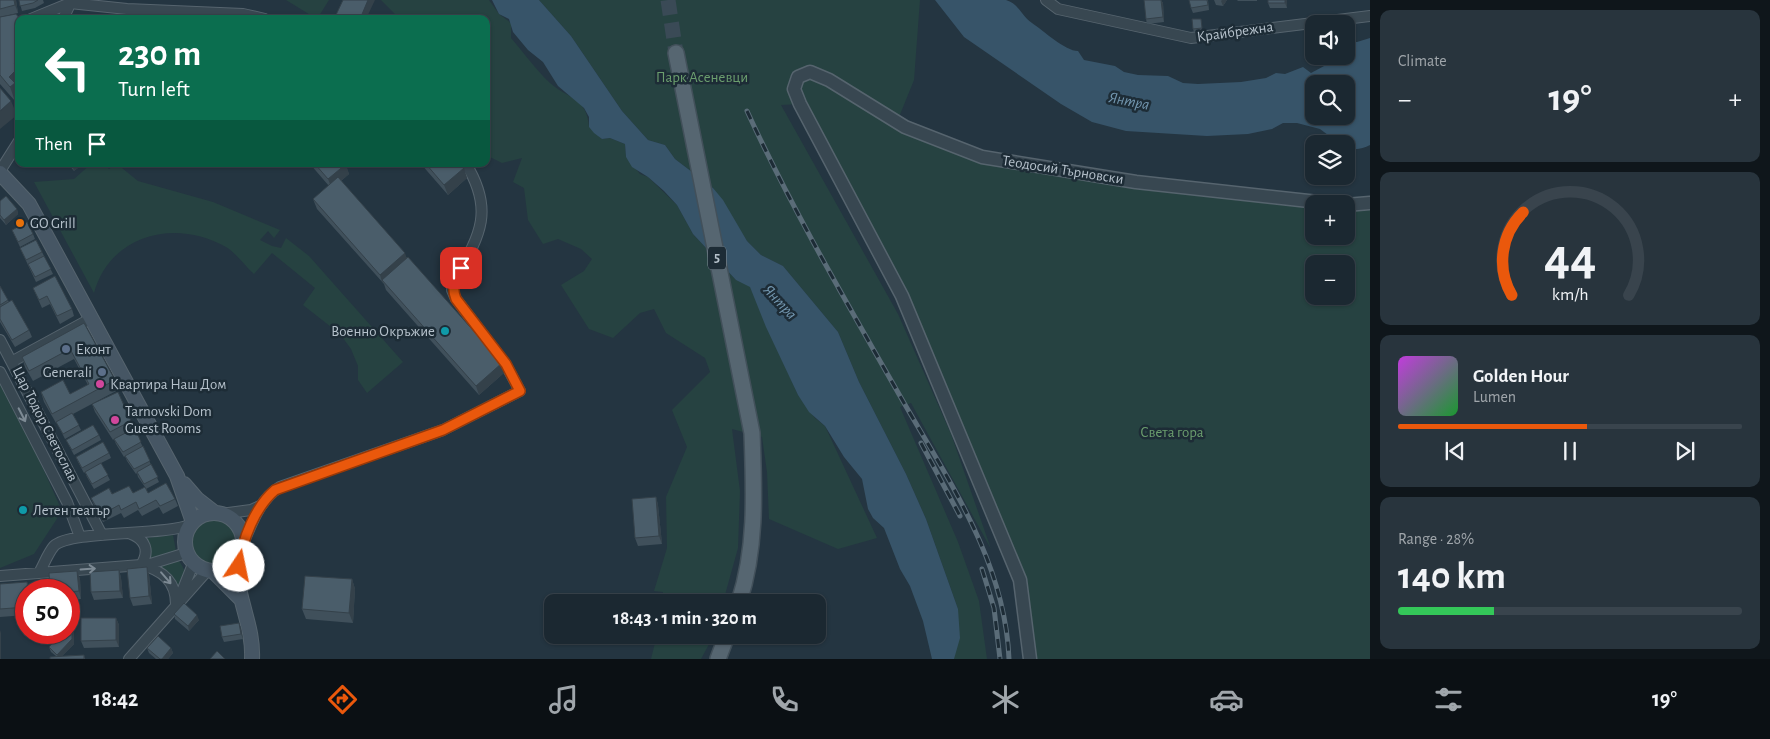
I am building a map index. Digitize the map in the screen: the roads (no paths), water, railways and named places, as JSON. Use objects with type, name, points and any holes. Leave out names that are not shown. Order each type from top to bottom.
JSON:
[{"type":"main road","name":"5","points":[[676,53],[752,433],[754,489],[752,547],[741,594]]},
{"type":"main road","points":[[0,172],[29,204],[92,318],[177,476],[191,524]]},
{"type":"main road","points":[[177,476],[197,499],[218,514],[230,517],[239,527],[241,549],[238,576],[241,600],[250,633],[252,659]]},
{"type":"main road","points":[[218,514],[199,517],[191,524],[184,538],[190,558],[211,571],[241,600]]},
{"type":"main road","points":[[211,571],[230,566],[241,549]]},
{"type":"street","name":"Крайбрежна","points":[[1046,0],[1058,9],[1191,38],[1370,16]]},
{"type":"street","points":[[40,15],[72,1],[127,9],[247,15]]},
{"type":"street","points":[[65,15],[72,1]]},
{"type":"street","name":"Теодосий Търновски","points":[[1030,659],[1020,580],[902,296],[800,104],[794,89],[798,77],[810,72],[828,80],[905,126],[982,157],[1136,182],[1305,201]]},
{"type":"street","points":[[0,172],[15,148]]},
{"type":"street","points":[[241,549],[260,506],[270,494],[280,487],[443,430],[520,391],[506,364],[456,299],[452,290],[453,283],[478,238],[482,219],[482,204],[473,176],[468,167]]},
{"type":"street","points":[[1355,204],[1370,204]]},
{"type":"street","points":[[13,361],[92,318]]},
{"type":"street","name":"Цар Тодор Светослав","points":[[0,340],[13,361],[102,535]]},
{"type":"street","name":"Цар Тодор Светослав","points":[[0,372],[67,502],[80,537]]},
{"type":"street","points":[[218,514],[251,510],[260,506]]},
{"type":"street","points":[[40,573],[53,547],[68,538],[168,531],[191,524]]},
{"type":"street","points":[[129,533],[142,539],[146,547],[146,557],[141,566]]},
{"type":"street","points":[[0,576],[141,566],[190,558],[176,604]]},
{"type":"street","points":[[141,566],[155,569],[165,575],[174,589],[176,604]]},
{"type":"street","points":[[129,659],[176,604],[211,571]]},
{"type":"water","name":"Янтра","points":[[492,0],[539,0],[571,36],[622,111],[648,140],[665,145],[675,159],[713,188],[723,200],[747,241],[761,255],[783,266],[838,332],[859,382],[906,474],[926,519],[958,609],[960,638],[954,659],[932,659],[923,621],[910,586],[900,569],[884,528],[873,518],[868,509],[862,479],[844,457],[825,426],[809,412],[798,395],[766,327],[750,287],[736,280],[693,234],[677,205],[664,191],[648,177],[632,167],[626,157],[625,144],[610,138],[602,139],[594,133],[589,127],[589,117],[584,108],[558,86],[543,62],[528,50],[513,32],[509,19],[499,14]]},
{"type":"water","name":"Янтра","points":[[935,0],[1006,0],[1014,4],[1028,20],[1055,40],[1067,48],[1078,51],[1084,60],[1115,66],[1124,72],[1138,75],[1168,76],[1183,83],[1241,82],[1266,78],[1276,73],[1285,74],[1303,67],[1311,73],[1326,65],[1355,65],[1355,42],[1370,38],[1370,145],[1364,148],[1355,149],[1355,135],[1328,135],[1320,129],[1297,123],[1283,123],[1272,129],[1248,134],[1207,136],[1126,131],[1092,122],[1061,104],[964,37]]},
{"type":"tunnel","points":[[668,0],[676,53]]},
{"type":"railway","points":[[747,111],[819,252],[969,518],[996,586],[1005,622],[1009,659]]},
{"type":"railway","points":[[921,443],[960,516]]},
{"type":"railway","points":[[982,569],[994,608],[1000,659]]},
{"type":"place","name":"GO Grill","points":[[20,223]]},
{"type":"place","name":"Военно Окръжие","points":[[445,331]]},
{"type":"place","name":"Еконт","points":[[66,349]]},
{"type":"place","name":"Generali","points":[[102,372]]},
{"type":"place","name":"Квартира Наш Дом","points":[[100,384]]},
{"type":"place","name":"Tarnovski Dom Guest Rooms","points":[[115,420]]},
{"type":"place","name":"Летен театър","points":[[23,510]]},
{"type":"park label","name":"Парк Асеневци","points":[[702,77]]},
{"type":"park label","name":"Света гора","points":[[1172,432]]}]
